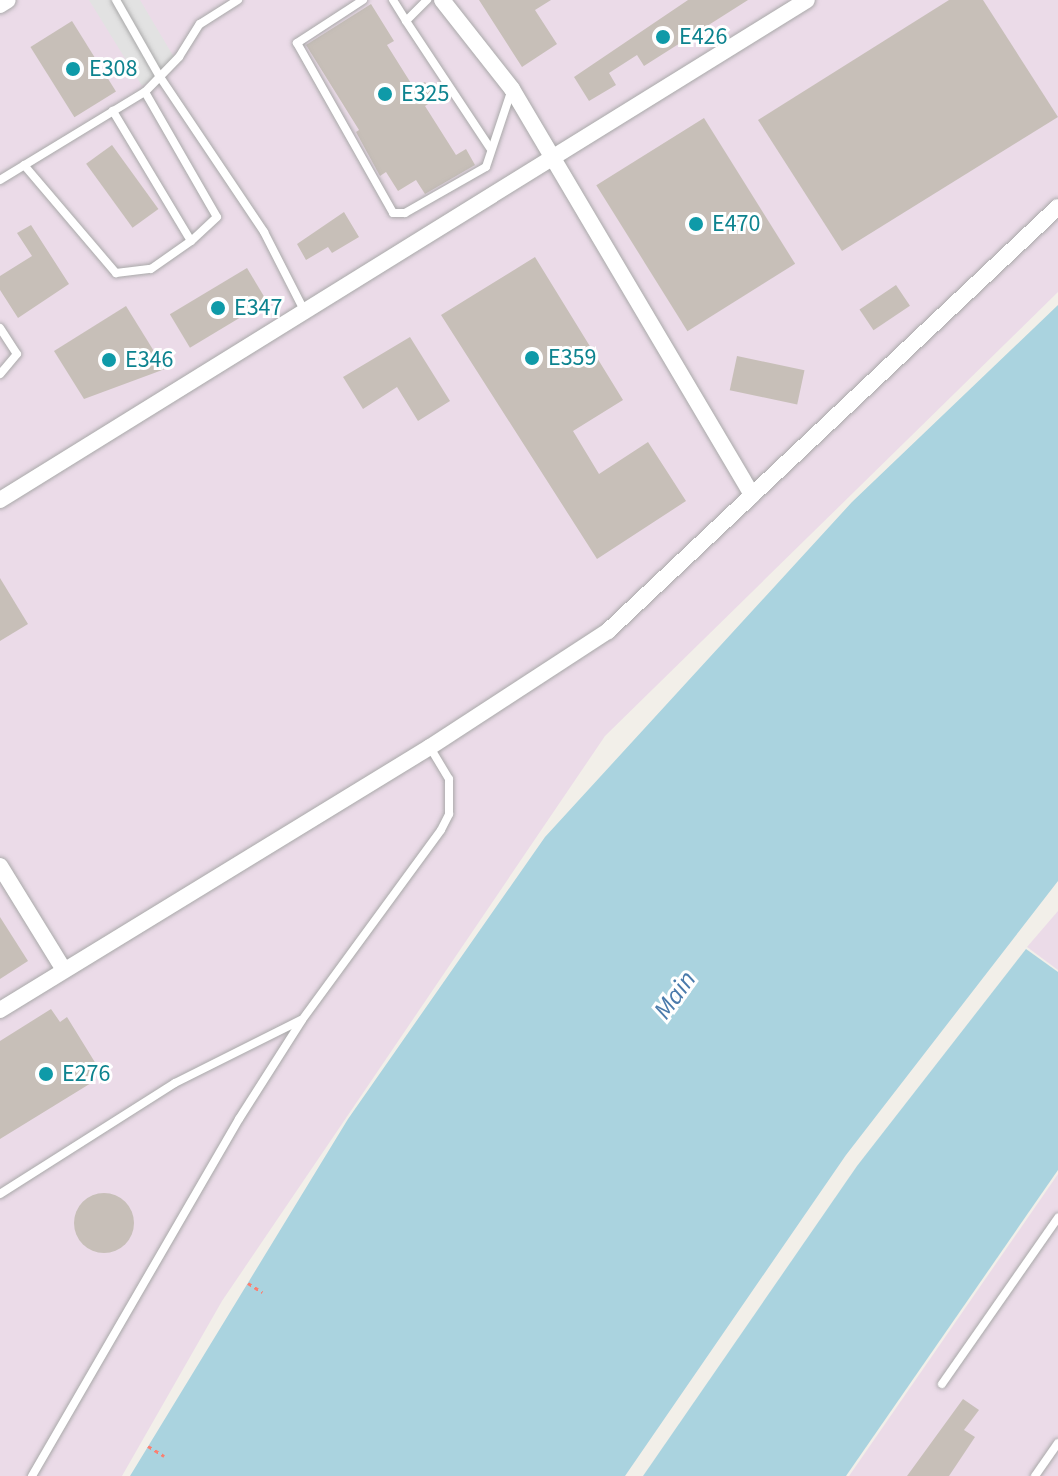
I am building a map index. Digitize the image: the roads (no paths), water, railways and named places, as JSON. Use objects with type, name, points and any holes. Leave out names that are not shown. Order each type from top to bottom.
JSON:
[{"type":"street","points":[[0,5],[8,0]]},
{"type":"street","points":[[442,0],[512,89],[752,495]]},
{"type":"street","points":[[0,500],[555,159],[807,0]]},
{"type":"street","points":[[0,1010],[430,747],[608,631],[1058,207]]},
{"type":"street","points":[[0,866],[64,970]]},
{"type":"lane","points":[[116,0],[160,77],[236,187],[305,312]]},
{"type":"lane","points":[[0,180],[145,92],[200,24],[238,0]]},
{"type":"lane","points":[[363,0],[297,43],[393,213],[405,213],[486,167],[512,89]]},
{"type":"lane","points":[[393,0],[490,148]]},
{"type":"lane","points":[[406,21],[427,0]]},
{"type":"lane","points":[[24,165],[116,273],[151,269],[191,241],[217,217],[145,92]]},
{"type":"lane","points":[[113,111],[191,241]]},
{"type":"lane","points":[[0,328],[17,354],[0,374]]},
{"type":"lane","points":[[32,1476],[121,1314],[302,1020],[449,814],[449,779],[430,747]]},
{"type":"lane","points":[[0,1194],[175,1083],[302,1020]]},
{"type":"lane","points":[[942,1384],[1058,1218]]},
{"type":"lane","points":[[1035,1476],[1058,1443]]},
{"type":"water","name":"Main","points":[[1058,305],[1058,881],[846,1155],[625,1476],[130,1476],[348,1119],[545,837],[852,502]]},
{"type":"water","points":[[1026,949],[1058,972],[1058,1170],[846,1476],[643,1476],[857,1166]]},
{"type":"place","name":"E426","points":[[663,37]]},
{"type":"place","name":"E308","points":[[73,69]]},
{"type":"place","name":"E325","points":[[385,94]]},
{"type":"place","name":"E470","points":[[696,224]]},
{"type":"place","name":"E347","points":[[218,308]]},
{"type":"place","name":"E359","points":[[532,358]]},
{"type":"place","name":"E346","points":[[109,360]]},
{"type":"place","name":"E276","points":[[46,1074]]}]
